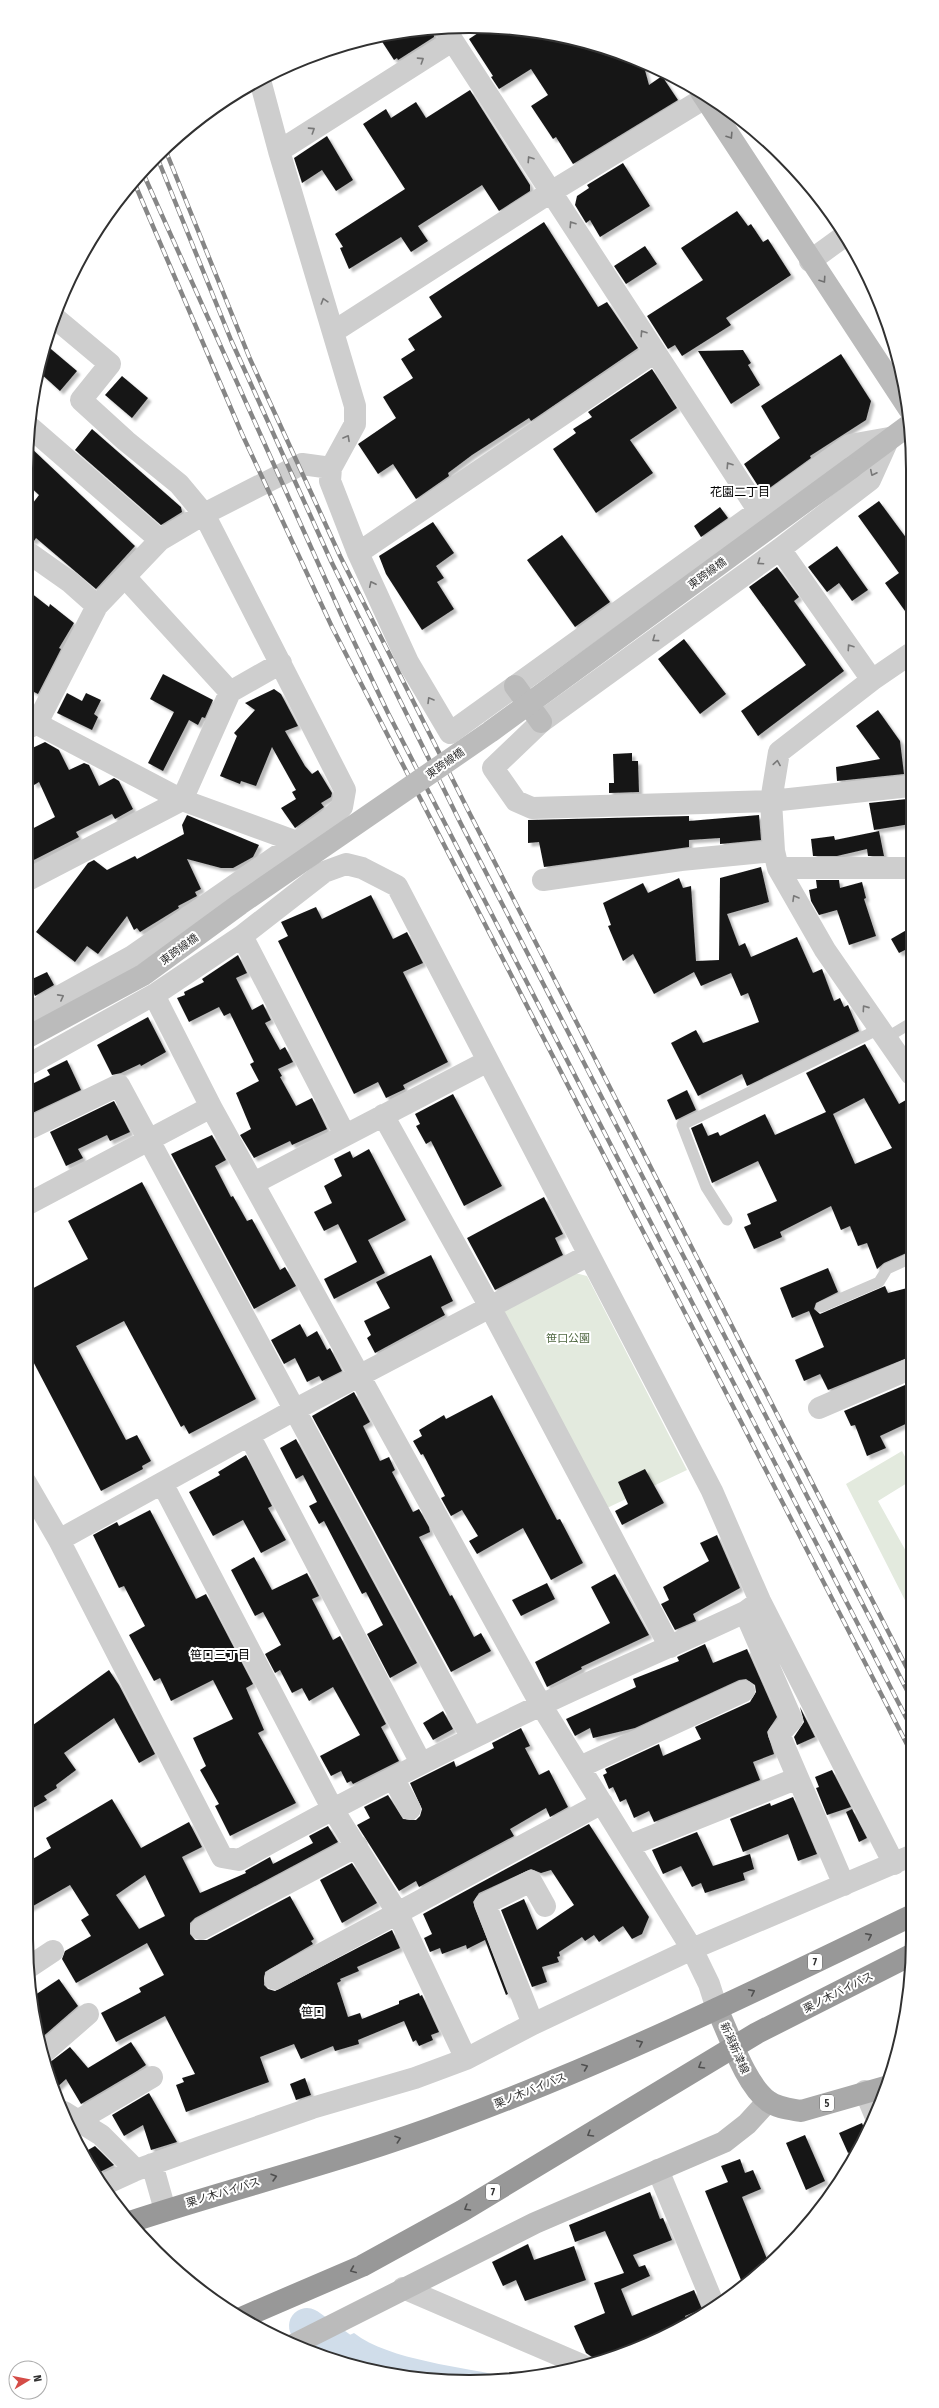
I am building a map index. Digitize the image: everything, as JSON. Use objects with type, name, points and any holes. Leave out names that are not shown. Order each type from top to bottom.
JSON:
[{"type":"highway","name":"栗ノ木バイパス","points":[[136,2220],[245,2185],[358,2153],[453,2120],[605,2059],[717,2009],[906,1918]]},
{"type":"highway","name":"栗ノ木バイパス","points":[[248,2315],[362,2266],[462,2211],[757,2033],[905,1958]]},
{"type":"main road","name":"新潟新津線","points":[[717,2009],[735,2046],[747,2077],[768,2101],[786,2109],[801,2111],[880,2087]]},
{"type":"street","points":[[279,151],[448,35],[758,510]]},
{"type":"street","points":[[261,86],[279,151],[355,406],[355,424],[331,468],[330,481],[358,553],[408,662],[450,733],[850,445],[889,438]]},
{"type":"street","points":[[333,332],[699,98]]},
{"type":"street","points":[[711,107],[810,261],[899,395]]},
{"type":"street","points":[[810,261],[840,239]]},
{"type":"street","points":[[33,1011],[131,957],[328,821],[342,807],[345,790],[204,514],[179,484],[126,442],[81,400],[110,364],[59,321]]},
{"type":"street","points":[[358,553],[655,352]]},
{"type":"street","name":"東跨線橋","points":[[33,1034],[143,975],[240,904],[490,732],[904,428]]},
{"type":"street","points":[[35,431],[160,540]]},
{"type":"street","points":[[889,438],[870,480],[780,549],[541,722],[493,768],[516,801],[532,808],[771,801],[906,786]]},
{"type":"street","points":[[33,718],[97,606],[160,540],[204,514],[302,464],[331,468]]},
{"type":"street","points":[[780,549],[872,680]]},
{"type":"street","points":[[33,556],[70,582],[97,606]]},
{"type":"street","points":[[125,577],[230,692]]},
{"type":"street","points":[[906,657],[872,680],[779,752],[771,801],[776,860],[825,950],[906,1067]]},
{"type":"street","points":[[33,877],[182,800],[230,692],[281,663]]},
{"type":"street","points":[[515,686],[541,722]]},
{"type":"street","points":[[33,725],[182,800],[297,842],[324,872]]},
{"type":"street","points":[[543,880],[681,860],[776,860],[906,868]]},
{"type":"street","points":[[33,1062],[154,995],[242,936],[324,872],[346,864],[362,868],[397,886],[712,1491],[792,1720],[779,1734],[844,1885]]},
{"type":"street","points":[[242,936],[345,1135]]},
{"type":"street","points":[[154,995],[211,1107],[360,1374],[541,1705],[692,1949],[709,1984],[717,2009]]},
{"type":"street","points":[[254,1183],[488,1061]]},
{"type":"street","points":[[33,1127],[119,1084],[148,1140],[296,1409],[472,1738]]},
{"type":"street","points":[[33,1201],[211,1107]]},
{"type":"street","points":[[383,1115],[490,1307],[670,1647]]},
{"type":"street","points":[[59,1540],[360,1374],[589,1255]]},
{"type":"street","points":[[819,1408],[906,1371]]},
{"type":"street","points":[[249,1435],[421,1763]]},
{"type":"street","points":[[162,1483],[332,1808],[397,1912],[466,2059]]},
{"type":"street","points":[[33,1495],[59,1540],[222,1857],[239,1860],[332,1808],[421,1763],[541,1705],[670,1647],[752,1607]]},
{"type":"street","points":[[108,2183],[144,2167],[312,2108],[415,2078],[466,2059],[533,2024],[692,1949],[904,1859],[752,1607]]},
{"type":"street","points":[[580,1767],[744,1691]]},
{"type":"street","points":[[393,1778],[410,1809]]},
{"type":"street","points":[[628,1846],[798,1778]]},
{"type":"street","points":[[275,1979],[602,1803]]},
{"type":"street","points":[[201,1928],[357,1846]]},
{"type":"street","points":[[533,2024],[485,1904],[531,1881],[545,1906]]},
{"type":"street","points":[[34,1964],[53,1951]]},
{"type":"street","points":[[48,2049],[88,2014]]},
{"type":"street","points":[[72,2116],[152,2077]]},
{"type":"street","points":[[864,2091],[872,2108]]},
{"type":"street","points":[[300,2341],[535,2223],[724,2142],[747,2124],[768,2101]]},
{"type":"street","points":[[72,2116],[101,2135],[144,2167],[165,2210]]},
{"type":"street","points":[[658,2170],[712,2301]]},
{"type":"street","points":[[404,2288],[573,2362]]},
{"type":"lane","points":[[655,585],[680,620]]},
{"type":"lane","points":[[131,957],[154,995]]},
{"type":"lane","points":[[727,1220],[706,1186],[682,1125],[906,1025]]},
{"type":"lane","points":[[821,1308],[879,1282],[886,1269],[906,1260]]},
{"type":"green space","name":"笹口公園","points":[[575,1273],[587,1276],[687,1470],[607,1508],[503,1312]]},
{"type":"green space","points":[[902,1451],[906,1459],[906,1484],[878,1501],[906,1551],[906,1602],[846,1484]]},
{"type":"water","points":[[354,2333],[369,2343],[408,2357],[494,2374],[441,2374],[384,2367],[320,2349]]},
{"type":"building","points":[[478,33],[526,37],[555,41],[610,56],[645,70],[649,85],[661,77],[664,78],[678,100],[573,164],[556,137],[553,139],[531,106],[548,95],[531,69],[499,89],[491,77],[493,76],[469,39]]},
{"type":"building","points":[[434,35],[434,37],[398,60],[397,58],[394,60],[382,42]]},
{"type":"building","points":[[470,90],[530,185],[530,191],[499,211],[482,185],[418,226],[428,241],[411,252],[401,237],[349,269],[340,248],[343,247],[335,234],[405,189],[363,124],[386,109],[391,118],[416,102],[426,118]]},
{"type":"building","points":[[327,136],[353,180],[336,191],[322,170],[302,183],[294,158]]},
{"type":"building","points":[[623,163],[650,206],[600,237],[590,220],[586,223],[575,205],[577,196],[589,188],[587,185]]},
{"type":"building","points":[[737,211],[748,226],[751,224],[763,242],[768,239],[791,275],[726,318],[731,325],[682,356],[675,345],[668,349],[647,316],[703,280],[681,248]]},
{"type":"building","points":[[544,222],[598,307],[607,302],[638,348],[531,421],[529,418],[472,455],[448,473],[449,476],[416,499],[393,464],[378,474],[358,444],[396,418],[383,397],[413,378],[401,359],[415,350],[408,339],[442,317],[429,297]]},
{"type":"building","points":[[645,246],[657,264],[626,284],[614,266]]},
{"type":"building","points":[[50,349],[77,371],[60,391],[43,376]]},
{"type":"building","points":[[743,350],[751,363],[748,365],[760,385],[731,404],[698,351]]},
{"type":"building","points":[[841,354],[871,401],[866,420],[810,456],[811,458],[764,492],[761,488],[760,489],[744,464],[780,438],[761,406]]},
{"type":"building","points":[[652,369],[677,408],[630,440],[653,473],[596,513],[553,449],[576,433],[573,429],[592,417],[588,412]]},
{"type":"building","points":[[122,376],[148,398],[132,418],[105,395]]},
{"type":"building","points":[[92,429],[181,507],[182,512],[161,525],[75,450]]},
{"type":"building","points":[[34,450],[135,546],[96,589],[36,538],[33,541],[33,503],[39,495],[33,489]]},
{"type":"building","points":[[879,501],[906,538],[906,612],[885,583],[899,573],[858,516]]},
{"type":"building","points":[[720,507],[728,518],[701,537],[694,526]]},
{"type":"building","points":[[433,522],[454,553],[436,566],[444,578],[437,582],[454,609],[422,630],[386,574],[379,556]]},
{"type":"building","points":[[562,535],[610,602],[575,627],[527,560]]},
{"type":"building","points":[[837,546],[868,590],[852,601],[839,583],[827,592],[808,567]]},
{"type":"building","points":[[777,567],[799,597],[794,601],[844,671],[758,736],[741,711],[806,665],[749,587]]},
{"type":"building","points":[[33,594],[49,607],[50,604],[74,623],[59,648],[61,649],[38,694],[33,692]]},
{"type":"building","points":[[684,639],[726,694],[700,714],[658,659]]},
{"type":"building","points":[[163,674],[213,700],[205,718],[202,717],[198,725],[189,720],[163,771],[148,763],[174,712],[150,699]]},
{"type":"building","points":[[274,689],[281,694],[298,726],[285,731],[305,766],[312,774],[318,770],[332,793],[331,797],[321,803],[324,807],[295,828],[281,808],[296,799],[292,792],[296,790],[272,747],[256,786],[241,781],[240,784],[220,776],[237,736],[234,733],[255,710],[245,703]]},
{"type":"building","points":[[67,693],[82,701],[86,693],[101,700],[94,714],[98,717],[92,730],[57,713]]},
{"type":"building","points":[[878,710],[900,741],[904,774],[837,781],[836,767],[880,759],[856,726]]},
{"type":"building","points":[[45,742],[59,750],[69,770],[84,763],[89,765],[99,786],[114,778],[119,781],[133,809],[115,819],[112,814],[76,832],[79,837],[33,860],[33,828],[55,817],[39,782],[34,785],[33,783],[33,748]]},
{"type":"building","points":[[632,753],[632,761],[638,761],[639,792],[609,793],[609,783],[614,783],[613,754]]},
{"type":"building","points":[[906,799],[906,825],[874,830],[869,803]]},
{"type":"building","points":[[187,815],[259,845],[253,857],[233,868],[221,868],[187,859],[201,889],[195,892],[197,896],[178,906],[179,908],[140,932],[137,928],[134,930],[127,916],[98,954],[87,946],[75,962],[36,932],[88,863],[94,860],[107,870],[135,856],[137,859],[184,834],[182,825]]},
{"type":"building","points":[[759,815],[761,840],[720,844],[720,838],[689,840],[689,847],[544,867],[539,842],[528,843],[528,820],[689,816],[689,821]]},
{"type":"building","points":[[879,831],[884,856],[868,856],[867,849],[837,856],[813,856],[811,839],[834,836],[835,840]]},
{"type":"building","points":[[761,867],[769,902],[727,914],[739,946],[745,943],[751,957],[797,937],[813,973],[822,969],[834,1001],[840,998],[844,1007],[848,1005],[859,1031],[747,1086],[742,1074],[698,1096],[671,1043],[696,1030],[703,1043],[759,1022],[748,993],[741,996],[731,973],[701,986],[694,972],[654,994],[633,954],[623,961],[608,926],[611,925],[603,903],[643,883],[648,893],[679,878],[683,888],[691,886],[696,961],[719,960],[720,878]]},
{"type":"building","points":[[816,880],[839,880],[840,888],[862,882],[866,898],[864,899],[876,936],[849,945],[837,910],[819,915],[811,901],[809,890],[817,888]]},
{"type":"building","points":[[371,895],[393,939],[407,932],[423,963],[403,972],[448,1062],[403,1085],[405,1089],[386,1098],[378,1082],[354,1094],[278,941],[288,936],[281,922],[316,907],[322,919]]},
{"type":"building","points":[[906,930],[906,950],[899,953],[891,939]]},
{"type":"building","points":[[238,955],[247,973],[236,978],[252,1010],[263,1004],[271,1020],[265,1023],[280,1050],[285,1047],[293,1062],[278,1069],[282,1076],[280,1077],[296,1106],[312,1098],[327,1129],[292,1145],[290,1141],[254,1158],[240,1135],[251,1129],[236,1093],[259,1081],[250,1064],[254,1062],[230,1013],[224,1016],[219,1007],[189,1022],[177,998],[185,995],[184,992],[204,982],[202,979]]},
{"type":"building","points":[[47,972],[54,985],[35,996],[33,992],[33,979]]},
{"type":"building","points":[[148,1017],[166,1052],[141,1066],[140,1064],[121,1073],[112,1075],[97,1045]]},
{"type":"building","points":[[865,1044],[899,1104],[906,1100],[906,1253],[884,1263],[877,1269],[867,1243],[858,1246],[850,1226],[841,1230],[831,1206],[780,1232],[782,1237],[754,1249],[744,1227],[751,1224],[747,1214],[777,1201],[758,1161],[712,1183],[691,1128],[702,1123],[708,1136],[718,1132],[720,1136],[765,1114],[775,1135],[826,1112],[806,1073]],"holes":[[[864,1098],[892,1148],[855,1164],[833,1114]]]},
{"type":"building","points":[[67,1060],[81,1090],[33,1113],[33,1084],[50,1075],[47,1070]]},
{"type":"building","points":[[687,1090],[696,1110],[676,1120],[667,1100]]},
{"type":"building","points":[[453,1094],[502,1186],[464,1206],[431,1141],[426,1144],[416,1126],[420,1124],[415,1114]]},
{"type":"building","points":[[114,1101],[130,1132],[110,1141],[107,1135],[78,1149],[83,1158],[66,1166],[50,1132]]},
{"type":"building","points":[[212,1135],[226,1160],[215,1166],[231,1197],[233,1196],[247,1221],[252,1219],[280,1270],[285,1267],[296,1286],[254,1309],[171,1154]]},
{"type":"building","points":[[369,1149],[406,1220],[368,1240],[385,1273],[334,1299],[324,1279],[357,1262],[338,1224],[324,1231],[314,1212],[332,1203],[324,1186],[342,1176],[334,1159],[350,1151],[353,1158]]},
{"type":"building","points":[[142,1182],[256,1399],[189,1434],[184,1425],[181,1427],[124,1321],[76,1346],[126,1440],[137,1435],[151,1461],[142,1466],[143,1469],[101,1491],[33,1361],[33,1288],[88,1259],[68,1221]]},
{"type":"building","points":[[544,1197],[563,1234],[555,1238],[563,1255],[495,1290],[467,1238]]},
{"type":"building","points":[[431,1255],[453,1301],[441,1307],[445,1315],[375,1353],[367,1338],[371,1335],[364,1321],[390,1308],[376,1282]]},
{"type":"building","points":[[828,1268],[838,1292],[816,1303],[814,1309],[820,1314],[885,1286],[888,1293],[906,1288],[906,1358],[828,1390],[820,1374],[804,1381],[795,1360],[824,1347],[809,1311],[792,1318],[780,1288]]},
{"type":"building","points":[[300,1324],[307,1337],[317,1331],[327,1350],[330,1348],[342,1371],[322,1381],[319,1376],[307,1382],[295,1358],[284,1364],[271,1340]]},
{"type":"building","points":[[906,1385],[906,1424],[880,1436],[886,1448],[867,1456],[855,1425],[851,1426],[844,1411]]},
{"type":"building","points":[[354,1392],[370,1422],[363,1426],[380,1461],[389,1457],[395,1470],[392,1472],[413,1512],[419,1509],[429,1527],[430,1532],[419,1537],[450,1596],[452,1595],[474,1637],[481,1633],[491,1651],[451,1672],[312,1416]]},
{"type":"building","points":[[492,1395],[557,1520],[560,1519],[583,1563],[551,1580],[523,1528],[477,1554],[469,1541],[478,1536],[462,1510],[451,1516],[441,1498],[445,1496],[423,1454],[421,1455],[413,1441],[422,1436],[419,1430],[444,1415],[446,1419]]},
{"type":"building","points":[[296,1439],[417,1663],[390,1678],[367,1634],[383,1625],[366,1592],[362,1594],[324,1521],[319,1524],[309,1506],[317,1502],[303,1475],[296,1479],[280,1448]]},
{"type":"building","points":[[246,1455],[272,1506],[268,1508],[286,1540],[261,1553],[243,1520],[213,1536],[189,1492],[220,1475],[218,1472]]},
{"type":"building","points":[[645,1469],[664,1503],[622,1525],[615,1511],[628,1504],[618,1482]]},
{"type":"building","points":[[150,1510],[196,1599],[206,1594],[253,1684],[246,1688],[264,1730],[258,1733],[296,1803],[230,1836],[215,1806],[219,1804],[200,1770],[206,1766],[193,1738],[233,1719],[213,1680],[171,1701],[160,1678],[154,1681],[129,1635],[145,1626],[124,1586],[119,1588],[93,1535],[117,1522],[119,1526]]},
{"type":"building","points":[[717,1535],[740,1588],[693,1614],[696,1621],[675,1630],[661,1604],[669,1600],[663,1587],[709,1561],[700,1543]]},
{"type":"building","points":[[254,1557],[272,1590],[307,1573],[319,1596],[312,1599],[333,1640],[340,1636],[386,1724],[381,1727],[399,1761],[353,1784],[351,1781],[347,1783],[341,1771],[331,1776],[320,1756],[360,1735],[333,1687],[309,1701],[302,1688],[292,1693],[280,1670],[275,1673],[265,1654],[281,1645],[263,1612],[255,1616],[231,1570]]},
{"type":"building","points":[[615,1574],[649,1635],[581,1667],[582,1669],[547,1687],[535,1662],[610,1623],[591,1587]]},
{"type":"building","points":[[547,1583],[555,1599],[521,1616],[512,1600]]},
{"type":"building","points":[[705,1644],[713,1663],[747,1649],[777,1717],[767,1732],[774,1754],[753,1762],[760,1780],[654,1822],[649,1811],[634,1818],[626,1799],[620,1802],[613,1787],[609,1789],[603,1775],[607,1773],[605,1769],[659,1744],[663,1756],[701,1739],[695,1727],[750,1702],[756,1692],[755,1685],[746,1679],[739,1680],[635,1728],[593,1738],[590,1728],[575,1736],[566,1719],[636,1687],[633,1679],[679,1661],[677,1657]]},
{"type":"building","points":[[109,1670],[119,1685],[155,1754],[139,1763],[114,1718],[64,1753],[76,1770],[56,1785],[57,1788],[44,1796],[47,1800],[33,1808],[33,1725]]},
{"type":"building","points":[[800,1707],[815,1737],[797,1745],[794,1737],[804,1722]]},
{"type":"building","points":[[443,1711],[453,1729],[433,1740],[423,1723]]},
{"type":"building","points":[[521,1728],[530,1746],[525,1748],[539,1775],[549,1770],[568,1807],[550,1817],[546,1808],[510,1829],[514,1836],[419,1887],[416,1881],[399,1891],[357,1825],[370,1818],[364,1807],[388,1795],[403,1819],[416,1820],[420,1816],[422,1809],[410,1783],[454,1761],[456,1767],[494,1748],[492,1743]]},
{"type":"building","points":[[832,1770],[851,1807],[827,1815],[816,1788],[819,1787],[815,1777]]},
{"type":"building","points":[[793,1797],[817,1854],[798,1861],[788,1834],[743,1852],[730,1819],[770,1803],[771,1806]]},
{"type":"building","points":[[112,1799],[141,1848],[189,1822],[202,1847],[182,1857],[200,1893],[246,1873],[245,1871],[270,1857],[273,1864],[313,1843],[309,1836],[328,1826],[338,1842],[195,1918],[190,1923],[190,1934],[195,1940],[207,1940],[290,1896],[314,1939],[311,1941],[313,1944],[265,1972],[264,1985],[268,1989],[275,1991],[392,1930],[400,1948],[357,1967],[359,1971],[340,1979],[341,1981],[337,1983],[348,2017],[360,2013],[362,2019],[399,2004],[399,2001],[419,1993],[420,1996],[422,1995],[439,2032],[431,2035],[433,2040],[419,2046],[416,2040],[413,2042],[404,2021],[358,2040],[359,2044],[335,2051],[333,2046],[301,2059],[294,2044],[260,2057],[269,2082],[186,2112],[176,2085],[184,2082],[182,2078],[195,2074],[165,2016],[116,2042],[101,2013],[141,1992],[139,1988],[164,1975],[147,1943],[76,1983],[62,1959],[65,1951],[91,1936],[81,1920],[89,1915],[70,1885],[33,1906],[33,1859],[51,1848],[46,1838]],"holes":[[[145,1875],[165,1916],[139,1929],[116,1895]]]},
{"type":"building","points":[[852,1809],[867,1838],[859,1842],[846,1812]]},
{"type":"building","points":[[589,1824],[649,1917],[642,1934],[632,1939],[623,1926],[599,1942],[594,1935],[585,1941],[582,1937],[559,1952],[560,1956],[557,1957],[559,1962],[542,1967],[547,1982],[532,1987],[501,1910],[524,1899],[537,1930],[574,1905],[551,1870],[541,1873],[531,1869],[479,1893],[473,1902],[508,1994],[506,1995],[485,1940],[467,1949],[466,1945],[442,1954],[440,1948],[430,1952],[424,1938],[432,1934],[423,1914]]},
{"type":"building","points":[[697,1832],[713,1866],[750,1854],[754,1869],[743,1873],[745,1880],[705,1893],[701,1883],[692,1887],[681,1866],[663,1874],[652,1850]]},
{"type":"building","points":[[352,1863],[377,1903],[342,1923],[320,1880]]},
{"type":"building","points":[[59,1979],[78,2006],[44,2036],[37,1994]]},
{"type":"building","points":[[131,2042],[146,2065],[81,2104],[66,2079],[59,2086],[51,2061],[70,2047],[88,2068]]},
{"type":"building","points":[[305,2078],[311,2095],[296,2100],[290,2084]]},
{"type":"building","points":[[149,2093],[177,2142],[151,2150],[143,2125],[124,2136],[112,2115]]},
{"type":"building","points":[[862,2123],[863,2127],[851,2152],[848,2153],[839,2133]]},
{"type":"building","points":[[805,2135],[825,2181],[806,2190],[786,2143]]},
{"type":"building","points":[[95,2146],[114,2165],[101,2172],[88,2150]]},
{"type":"building","points":[[740,2159],[745,2173],[753,2170],[761,2189],[742,2197],[767,2258],[741,2280],[705,2191],[728,2182],[721,2166]]},
{"type":"building","points":[[650,2192],[660,2219],[663,2218],[672,2240],[633,2255],[639,2267],[645,2265],[650,2276],[621,2289],[632,2316],[694,2290],[702,2308],[685,2316],[686,2318],[637,2342],[592,2357],[586,2353],[574,2326],[605,2313],[594,2283],[624,2273],[605,2231],[575,2242],[569,2225]]},
{"type":"building","points":[[528,2244],[534,2260],[574,2246],[586,2280],[525,2301],[516,2280],[503,2286],[492,2262]]},
{"type":"waterway","points":[[307,2326],[353,2359]]},
{"type":"railway","points":[[167,155],[250,359],[340,556],[471,816],[906,1666]]},
{"type":"railway","points":[[159,163],[231,340],[331,561],[461,824],[906,1688]]},
{"type":"railway","points":[[145,178],[345,623],[388,713],[906,1717]]},
{"type":"railway","points":[[136,188],[242,434],[332,627],[906,1742]]},
{"type":"district","name":"花園二丁目","points":[[740,492]]},
{"type":"district","name":"笹口三丁目","points":[[220,1655]]},
{"type":"district","name":"笹口","points":[[313,2012]]}]
